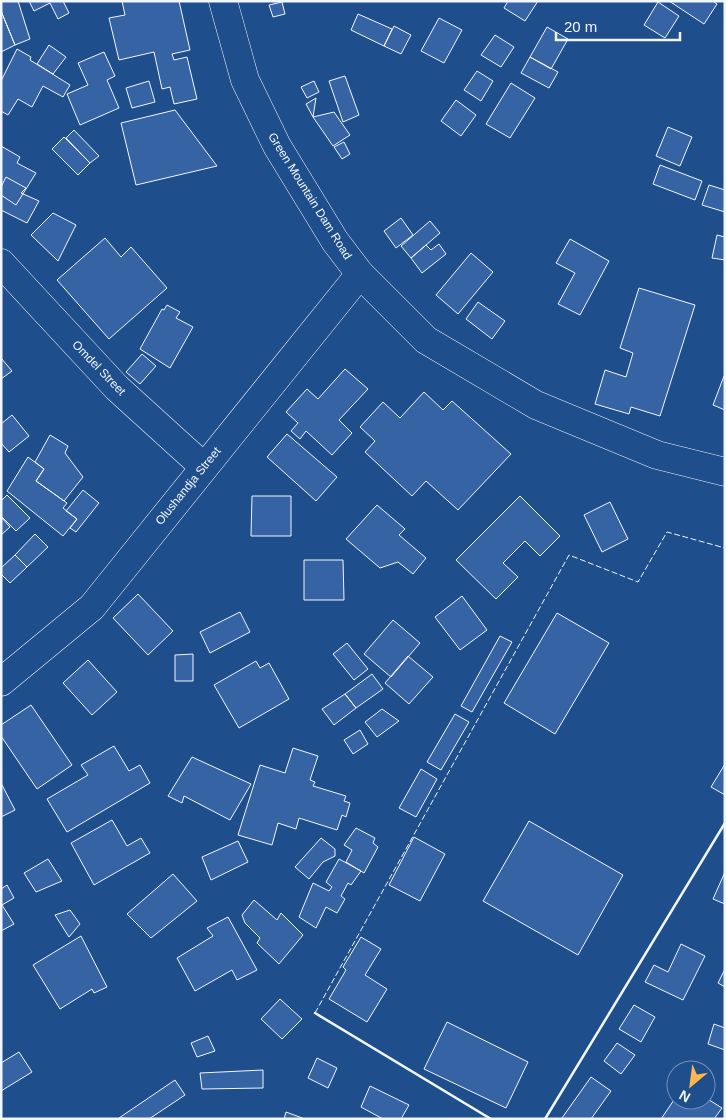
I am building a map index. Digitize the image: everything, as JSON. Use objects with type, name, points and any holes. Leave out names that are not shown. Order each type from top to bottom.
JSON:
[{"type":"street","name":"Green Mountain Dam Road","points":[[223,1],[245,80],[277,146],[335,241],[360,274],[426,340],[536,405],[657,455],[725,472]]},
{"type":"street","name":"Omdel Street","points":[[1,263],[117,388],[204,466]]},
{"type":"street","name":"Olushandja Street","points":[[1,682],[92,606],[360,274]]},
{"type":"building","points":[[1,1],[18,1],[30,39],[15,45],[1,11]]},
{"type":"building","points":[[29,1],[63,1],[69,13],[58,19],[50,3],[34,11]]},
{"type":"building","points":[[122,1],[179,1],[190,50],[172,54],[174,60],[187,57],[197,99],[174,104],[170,87],[162,89],[154,52],[119,60],[109,18],[125,15]]},
{"type":"building","points":[[508,1],[538,1],[525,21],[504,8]]},
{"type":"building","points":[[669,1],[713,1],[717,4],[704,24]]},
{"type":"building","points":[[282,2],[285,14],[273,17],[269,5]]},
{"type":"building","points":[[658,2],[679,16],[665,38],[644,25]]},
{"type":"building","points":[[1,11],[15,45],[1,52]]},
{"type":"building","points":[[358,14],[392,29],[384,46],[351,30]]},
{"type":"building","points":[[439,18],[462,30],[444,63],[421,51]]},
{"type":"building","points":[[394,26],[411,35],[401,54],[384,46]]},
{"type":"building","points":[[547,27],[568,39],[551,69],[530,57]]},
{"type":"building","points":[[495,35],[514,47],[501,67],[481,55]]},
{"type":"building","points":[[49,45],[66,57],[53,74],[37,64]]},
{"type":"building","points":[[17,49],[31,57],[30,60],[70,85],[63,97],[43,86],[32,107],[18,99],[8,115],[1,111],[1,81]]},
{"type":"building","points":[[104,52],[115,76],[107,80],[119,108],[80,125],[67,94],[88,85],[78,63]]},
{"type":"building","points":[[530,57],[558,72],[549,88],[521,73]]},
{"type":"building","points":[[477,71],[493,81],[481,101],[464,90]]},
{"type":"building","points":[[345,76],[359,115],[343,122],[329,81]]},
{"type":"building","points":[[149,81],[155,102],[132,108],[126,88]]},
{"type":"building","points":[[314,81],[319,92],[307,98],[301,87]]},
{"type":"building","points":[[511,83],[535,98],[510,138],[486,124]]},
{"type":"building","points":[[316,98],[313,117],[306,104]]},
{"type":"building","points":[[456,100],[476,115],[461,136],[441,121]]},
{"type":"building","points":[[175,110],[217,166],[136,185],[121,123]]},
{"type":"building","points":[[334,112],[350,135],[333,146],[313,117]]},
{"type":"building","points":[[668,127],[692,137],[680,166],[656,156]]},
{"type":"building","points":[[74,130],[99,156],[90,163],[66,138]]},
{"type":"building","points":[[64,137],[90,163],[78,175],[52,149]]},
{"type":"building","points":[[344,142],[350,154],[342,159],[334,147]]},
{"type":"building","points":[[1,146],[20,157],[17,163],[36,173],[16,205],[1,195]]},
{"type":"building","points":[[660,165],[702,181],[695,200],[653,184]]},
{"type":"building","points":[[6,177],[26,188],[21,193],[39,201],[27,223],[1,210],[1,187]]},
{"type":"building","points":[[709,185],[725,190],[725,212],[702,205]]},
{"type":"building","points":[[53,213],[76,225],[58,261],[31,235]]},
{"type":"building","points":[[401,218],[413,235],[396,248],[384,231]]},
{"type":"building","points":[[430,221],[440,233],[411,258],[401,246]]},
{"type":"building","points":[[717,235],[725,237],[725,260],[712,258]]},
{"type":"building","points":[[105,238],[121,257],[131,247],[167,288],[109,339],[57,280]]},
{"type":"building","points":[[570,239],[609,261],[580,315],[558,304],[575,273],[556,263]]},
{"type":"building","points":[[439,244],[446,254],[422,273],[411,258],[426,245],[431,250]]},
{"type":"building","points":[[471,253],[493,272],[458,314],[436,295]]},
{"type":"building","points":[[639,288],[695,305],[660,416],[631,407],[629,414],[595,404],[605,370],[626,377],[633,353],[620,348]]},
{"type":"building","points":[[478,302],[505,321],[492,339],[466,319]]},
{"type":"building","points":[[167,305],[180,312],[176,318],[193,327],[170,368],[140,349],[162,309],[164,310]]},
{"type":"building","points":[[142,354],[156,366],[140,384],[126,372]]},
{"type":"building","points":[[1,358],[12,371],[1,379]]},
{"type":"building","points":[[345,369],[368,389],[339,420],[352,433],[332,455],[306,431],[300,439],[291,431],[298,423],[286,412],[307,389],[318,399]]},
{"type":"building","points":[[725,376],[725,410],[713,405]]},
{"type":"building","points":[[424,392],[443,410],[452,401],[511,454],[458,510],[426,481],[412,496],[365,452],[375,441],[360,427],[383,402],[400,418]]},
{"type":"building","points":[[12,415],[29,436],[9,452],[1,443],[1,424]]},
{"type":"building","points":[[287,434],[337,477],[316,501],[267,457]]},
{"type":"building","points":[[50,435],[68,446],[65,453],[83,477],[64,501],[36,481],[44,469],[35,462]]},
{"type":"building","points":[[28,457],[44,469],[36,481],[67,503],[63,508],[77,519],[63,536],[7,491]]},
{"type":"building","points":[[83,490],[99,503],[76,532],[70,528],[77,519],[66,511]]},
{"type":"building","points":[[7,495],[30,518],[16,531],[1,516],[1,501]]},
{"type":"building","points":[[252,496],[291,496],[291,536],[251,536]]},
{"type":"building","points":[[520,496],[560,536],[540,556],[525,541],[503,563],[518,577],[496,599],[456,560]]},
{"type":"building","points":[[610,502],[628,539],[602,552],[584,515]]},
{"type":"building","points":[[377,505],[405,529],[399,535],[426,558],[413,574],[398,562],[380,568],[346,539]]},
{"type":"building","points":[[1,517],[10,527],[1,535]]},
{"type":"building","points":[[35,534],[48,547],[27,567],[15,555]]},
{"type":"building","points":[[15,555],[27,567],[10,583],[1,574],[1,568]]},
{"type":"building","points":[[304,560],[343,560],[344,600],[304,600]]},
{"type":"building","points":[[138,594],[173,631],[148,655],[113,618]]},
{"type":"building","points":[[462,596],[487,630],[460,650],[435,617]]},
{"type":"building","points":[[240,612],[250,632],[210,653],[200,632]]},
{"type":"building","points":[[557,613],[609,643],[555,734],[504,703]]},
{"type":"building","points":[[393,620],[420,643],[391,677],[364,654]]},
{"type":"building","points":[[500,636],[512,642],[472,712],[461,706]]},
{"type":"building","points":[[347,643],[368,669],[354,680],[333,654]]},
{"type":"building","points":[[193,654],[193,681],[175,681],[175,655]]},
{"type":"building","points":[[408,656],[433,677],[409,704],[385,683]]},
{"type":"building","points":[[88,660],[117,692],[92,715],[63,683]]},
{"type":"building","points":[[256,661],[260,668],[269,663],[289,699],[239,728],[214,685]]},
{"type":"building","points":[[372,674],[383,689],[356,708],[345,694]]},
{"type":"building","points":[[345,694],[356,708],[334,725],[322,709]]},
{"type":"building","points":[[31,705],[72,765],[37,789],[1,736],[1,725]]},
{"type":"building","points":[[382,709],[399,721],[377,737],[365,722]]},
{"type":"building","points":[[455,714],[469,722],[441,770],[427,762]]},
{"type":"building","points":[[360,730],[368,744],[353,754],[344,740]]},
{"type":"building","points":[[114,746],[129,771],[140,765],[150,783],[67,832],[47,799],[88,775],[81,765]]},
{"type":"building","points":[[293,748],[318,756],[310,780],[315,782],[313,786],[346,796],[344,801],[350,803],[346,817],[342,815],[337,830],[299,818],[296,829],[278,823],[272,845],[238,835],[260,765],[285,773]]},
{"type":"building","points":[[192,757],[251,784],[230,820],[184,796],[182,803],[168,796]]},
{"type":"building","points":[[725,764],[725,795],[711,787]]},
{"type":"building","points":[[421,769],[437,779],[416,817],[399,808]]},
{"type":"building","points":[[1,783],[15,810],[1,817]]},
{"type":"building","points":[[112,820],[127,846],[141,838],[150,853],[94,885],[71,843]]},
{"type":"building","points":[[529,821],[623,875],[578,955],[483,901]]},
{"type":"building","points":[[356,828],[375,838],[373,843],[378,847],[364,873],[346,862],[352,850],[344,845]]},
{"type":"building","points":[[414,837],[445,854],[420,901],[389,885]]},
{"type":"building","points":[[321,838],[335,849],[335,856],[323,862],[309,879],[295,867]]},
{"type":"building","points":[[238,841],[248,862],[211,880],[202,857]]},
{"type":"building","points":[[48,859],[62,881],[36,892],[24,873]]},
{"type":"building","points":[[339,859],[361,871],[351,885],[348,883],[341,896],[345,899],[337,913],[326,907],[316,928],[299,917],[313,883],[329,891],[332,887],[326,882]]},
{"type":"building","points":[[725,872],[725,904],[713,899]]},
{"type":"building","points":[[173,874],[197,901],[151,938],[127,914]]},
{"type":"building","points":[[7,885],[14,898],[2,905],[14,924],[1,931],[1,889]]},
{"type":"building","points":[[254,900],[277,920],[281,913],[303,935],[279,964],[257,943],[260,938],[245,923],[242,915]]},
{"type":"building","points":[[70,910],[80,924],[69,937],[55,915]]},
{"type":"building","points":[[228,917],[257,970],[237,980],[232,970],[195,991],[177,958],[213,936],[207,928]]},
{"type":"building","points":[[81,936],[107,987],[94,993],[92,989],[60,1009],[33,965]]},
{"type":"building","points":[[361,937],[381,949],[365,975],[387,989],[367,1022],[329,999],[346,970],[343,967]]},
{"type":"building","points":[[681,944],[705,956],[683,1000],[645,982],[654,965],[668,972]]},
{"type":"building","points":[[725,969],[725,987],[718,983]]},
{"type":"building","points":[[280,999],[302,1019],[282,1039],[261,1019]]},
{"type":"building","points":[[634,1005],[655,1017],[641,1042],[619,1029]]},
{"type":"building","points":[[447,1022],[528,1062],[506,1108],[424,1069]]},
{"type":"building","points":[[714,1024],[725,1028],[725,1050],[708,1044]]},
{"type":"building","points":[[208,1036],[215,1051],[197,1057],[191,1043]]},
{"type":"building","points":[[617,1043],[635,1055],[621,1074],[604,1061]]},
{"type":"building","points":[[19,1052],[32,1072],[1,1091],[1,1063]]},
{"type":"building","points":[[317,1058],[337,1068],[328,1088],[308,1078]]},
{"type":"building","points":[[263,1070],[263,1088],[202,1089],[200,1073]]},
{"type":"building","points":[[591,1077],[611,1091],[591,1119],[562,1118]]},
{"type":"building","points":[[175,1080],[185,1095],[149,1119],[119,1118]]},
{"type":"building","points":[[370,1086],[409,1105],[401,1119],[383,1119],[361,1107]]},
{"type":"building","points":[[716,1104],[722,1108],[714,1119],[661,1119],[667,1110],[716,1110]]},
{"type":"building","points":[[286,1112],[305,1119],[284,1119]]},
{"type":"fence","points":[[315,1013],[569,555],[638,582],[667,532],[725,548]]},
{"type":"wall","points":[[545,1119],[725,823]]},
{"type":"wall","points":[[315,1013],[491,1119]]}]
